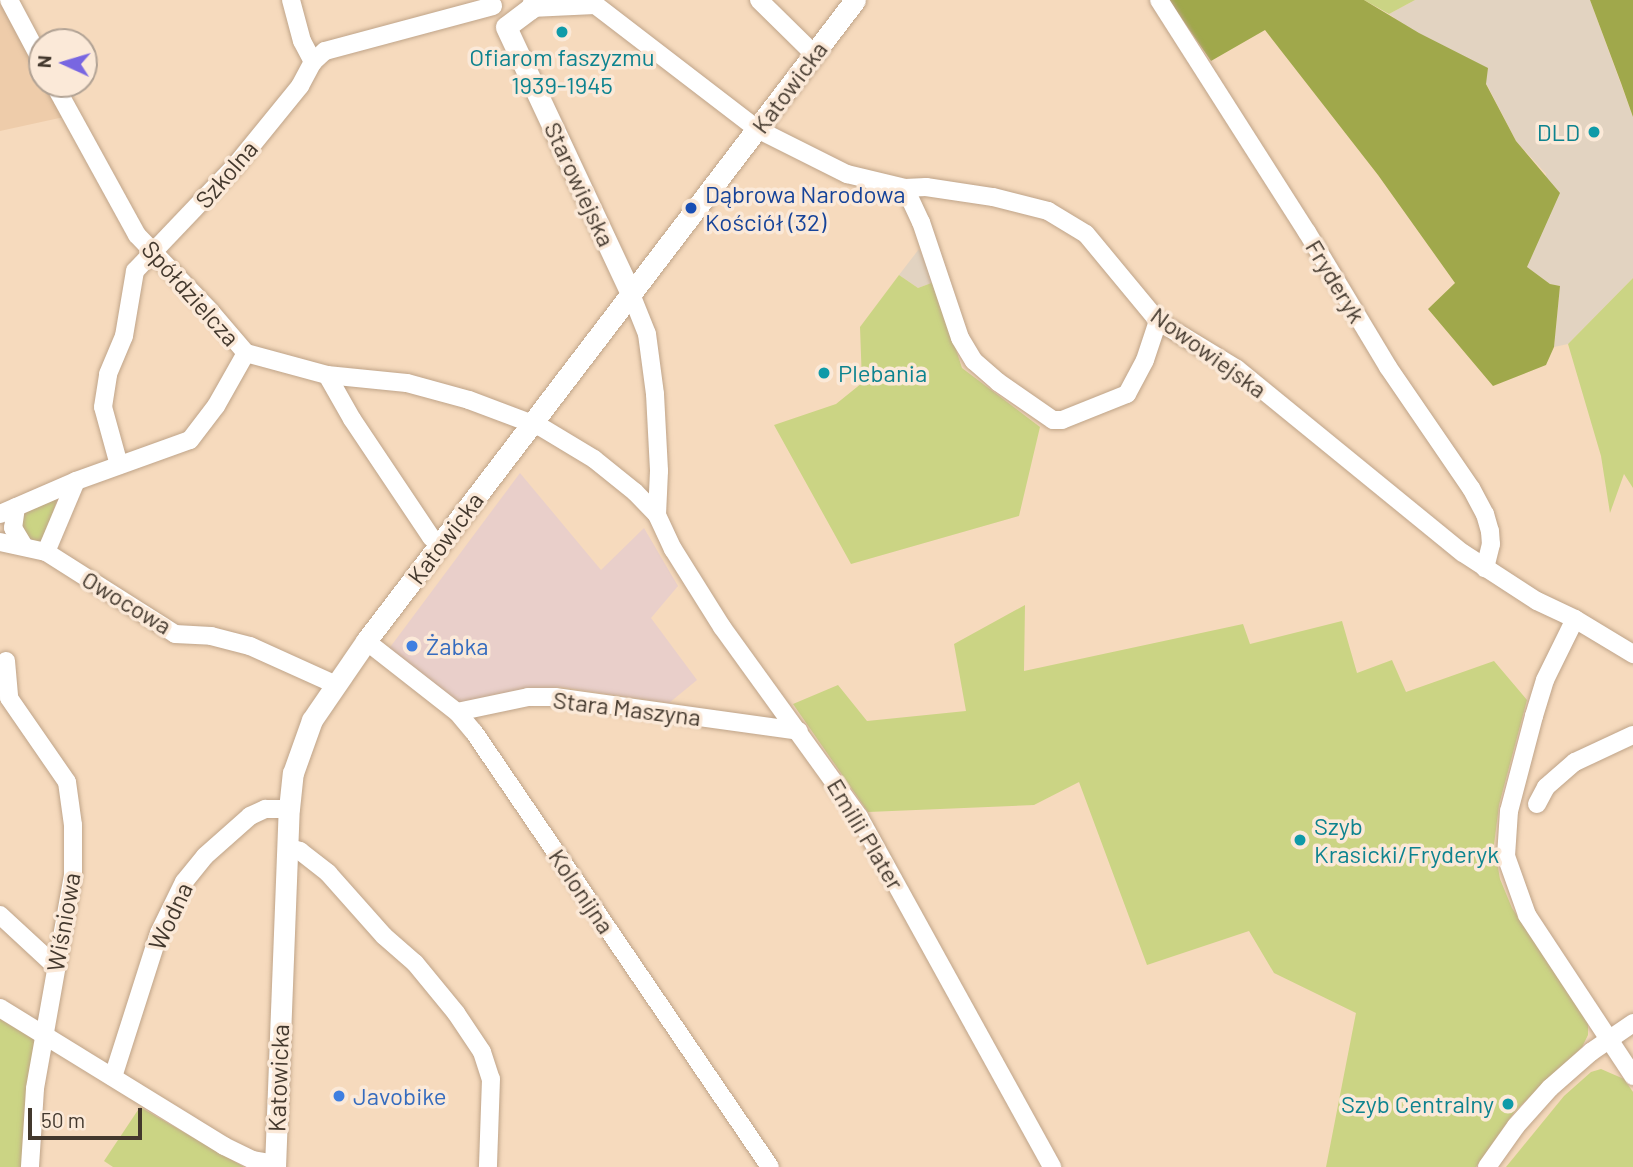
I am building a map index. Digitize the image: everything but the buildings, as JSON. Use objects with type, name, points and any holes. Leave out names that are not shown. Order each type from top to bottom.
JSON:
[{"type":"street","points":[[9,0],[28,36]]},
{"type":"street","points":[[291,0],[302,41],[313,62],[325,51],[491,3]]},
{"type":"street","points":[[759,0],[814,54]]},
{"type":"street","name":"Katowicka","points":[[275,1166],[289,809],[293,773],[312,720],[334,684],[366,641],[855,0]]},
{"type":"street","name":"Fryderyk","points":[[1159,0],[1300,220],[1388,367],[1471,488],[1490,531],[1491,544],[1485,568]]},
{"type":"street","points":[[506,27],[533,4],[592,2]]},
{"type":"street","name":"Nowowiejska","points":[[592,2],[757,129],[847,174],[905,188],[926,187],[993,197],[1048,211],[1086,234],[1158,321],[1237,369],[1413,514],[1485,568],[1536,601],[1575,619],[1633,654]]},
{"type":"street","name":"Starowiejska","points":[[491,3],[506,27],[631,294]]},
{"type":"street","name":"Szkolna","points":[[119,465],[103,407],[108,374],[124,336],[135,271],[236,166],[300,86],[313,62]]},
{"type":"street","name":"Spółdzielcza","points":[[62,98],[137,235],[156,252],[246,353],[327,375],[407,383],[469,400],[532,424]]},
{"type":"street","points":[[905,188],[921,222],[960,338],[974,361],[998,382],[1053,420],[1062,420],[1127,394],[1145,360],[1158,321]]},
{"type":"street","name":"Emilii Plater","points":[[631,294],[647,334],[655,394],[659,471],[657,515]]},
{"type":"street","points":[[24,546],[13,528],[8,511],[76,481],[159,454],[190,440],[216,406],[246,353]]},
{"type":"street","points":[[327,375],[367,441],[439,545]]},
{"type":"street","name":"Emilii Plater","points":[[532,424],[544,428],[594,459],[635,492],[657,515],[673,549],[722,627],[859,817],[1052,1167]]},
{"type":"street","points":[[46,552],[76,481]]},
{"type":"street","name":"Owocowa","points":[[0,542],[46,552],[175,634],[211,636],[250,646],[334,684]]},
{"type":"street","points":[[1575,619],[1545,680],[1534,716],[1509,811],[1505,835],[1506,856],[1527,915],[1633,1076]]},
{"type":"street","name":"Kolonijna","points":[[366,641],[457,712],[474,732],[770,1167]]},
{"type":"street","name":"Wiśniowa","points":[[6,661],[9,698],[67,782],[73,825],[74,875],[55,966],[35,1089],[30,1167]]},
{"type":"street","name":"Stara Maszyna","points":[[457,712],[515,699],[555,697],[799,731]]},
{"type":"street","points":[[1537,804],[1546,787],[1575,762],[1633,735]]},
{"type":"street","name":"Wodna","points":[[113,1077],[159,933],[184,882],[205,856],[250,816],[265,809],[289,809]]},
{"type":"street","points":[[288,847],[300,850],[328,873],[384,936],[415,963],[456,1013],[482,1052],[488,1063],[491,1079],[488,1167]]},
{"type":"street","points":[[0,915],[55,966]]},
{"type":"street","points":[[0,1008],[45,1033],[233,1151],[275,1166]]},
{"type":"street","points":[[1488,1167],[1516,1126],[1543,1095],[1608,1039],[1633,1023]]},
{"type":"shaded area","points":[[0,0],[28,51],[28,98],[54,98],[64,117],[0,131]]},
{"type":"shaded area","points":[[1415,0],[1590,0],[1633,117],[1633,278],[1568,344],[1554,347],[1560,286],[1550,284],[1527,268],[1546,174],[1516,141],[1486,83],[1389,14]]},
{"type":"shaded area","points":[[919,249],[934,282],[918,288],[899,275]]},
{"type":"shaded area","points":[[520,473],[601,570],[644,528],[678,586],[651,618],[697,680],[669,703],[561,687],[497,694],[455,705],[388,650]]},
{"type":"green space","points":[[1169,0],[1364,0],[1419,33],[1488,68],[1486,84],[1516,141],[1560,193],[1527,267],[1550,284],[1560,286],[1554,347],[1546,365],[1493,386],[1428,309],[1455,283],[1378,175],[1265,30],[1211,61]]},
{"type":"green space","points":[[1364,0],[1415,0],[1389,14]]},
{"type":"green space","points":[[1590,0],[1633,0],[1633,117],[1621,83]]},
{"type":"green space","points":[[899,275],[918,288],[934,282],[962,368],[1040,427],[1019,516],[851,564],[774,425],[836,404],[862,383],[860,327]]},
{"type":"green space","points":[[1633,278],[1633,488],[1624,474],[1610,513],[1601,456],[1568,344]]},
{"type":"green space","points":[[58,496],[43,544],[24,538],[19,517],[21,514]]},
{"type":"green space","points":[[1025,605],[1024,671],[1243,624],[1250,644],[1342,621],[1357,673],[1392,660],[1406,692],[1494,661],[1527,700],[1499,805],[1494,845],[1500,879],[1512,908],[1588,1023],[1588,1035],[1582,1047],[1515,1111],[1476,1167],[1326,1167],[1356,1013],[1274,973],[1249,931],[1147,965],[1079,782],[1034,805],[868,812],[793,704],[838,685],[867,721],[966,711],[954,644]]},
{"type":"green space","points":[[0,1019],[38,1042],[25,1167],[0,1167]]},
{"type":"green space","points":[[1601,1069],[1624,1079],[1633,1092],[1633,1167],[1506,1167],[1564,1096],[1591,1072]]},
{"type":"green space","points":[[140,1107],[244,1167],[113,1167],[104,1161]]},
{"type":"place","name":"Ofiarom faszyzmu 1939-1945","points":[[562,32]]},
{"type":"place","name":"DLD","points":[[1594,132]]},
{"type":"place","name":"Dąbrowa Narodowa Kościół (32)","points":[[691,208]]},
{"type":"place","name":"Plebania","points":[[824,373]]},
{"type":"place","name":"Żabka","points":[[412,646]]},
{"type":"place","name":"Szyb Krasicki/Fryderyk","points":[[1300,840]]},
{"type":"place","name":"Javobike","points":[[339,1096]]},
{"type":"place","name":"Szyb Centralny","points":[[1508,1104]]}]
